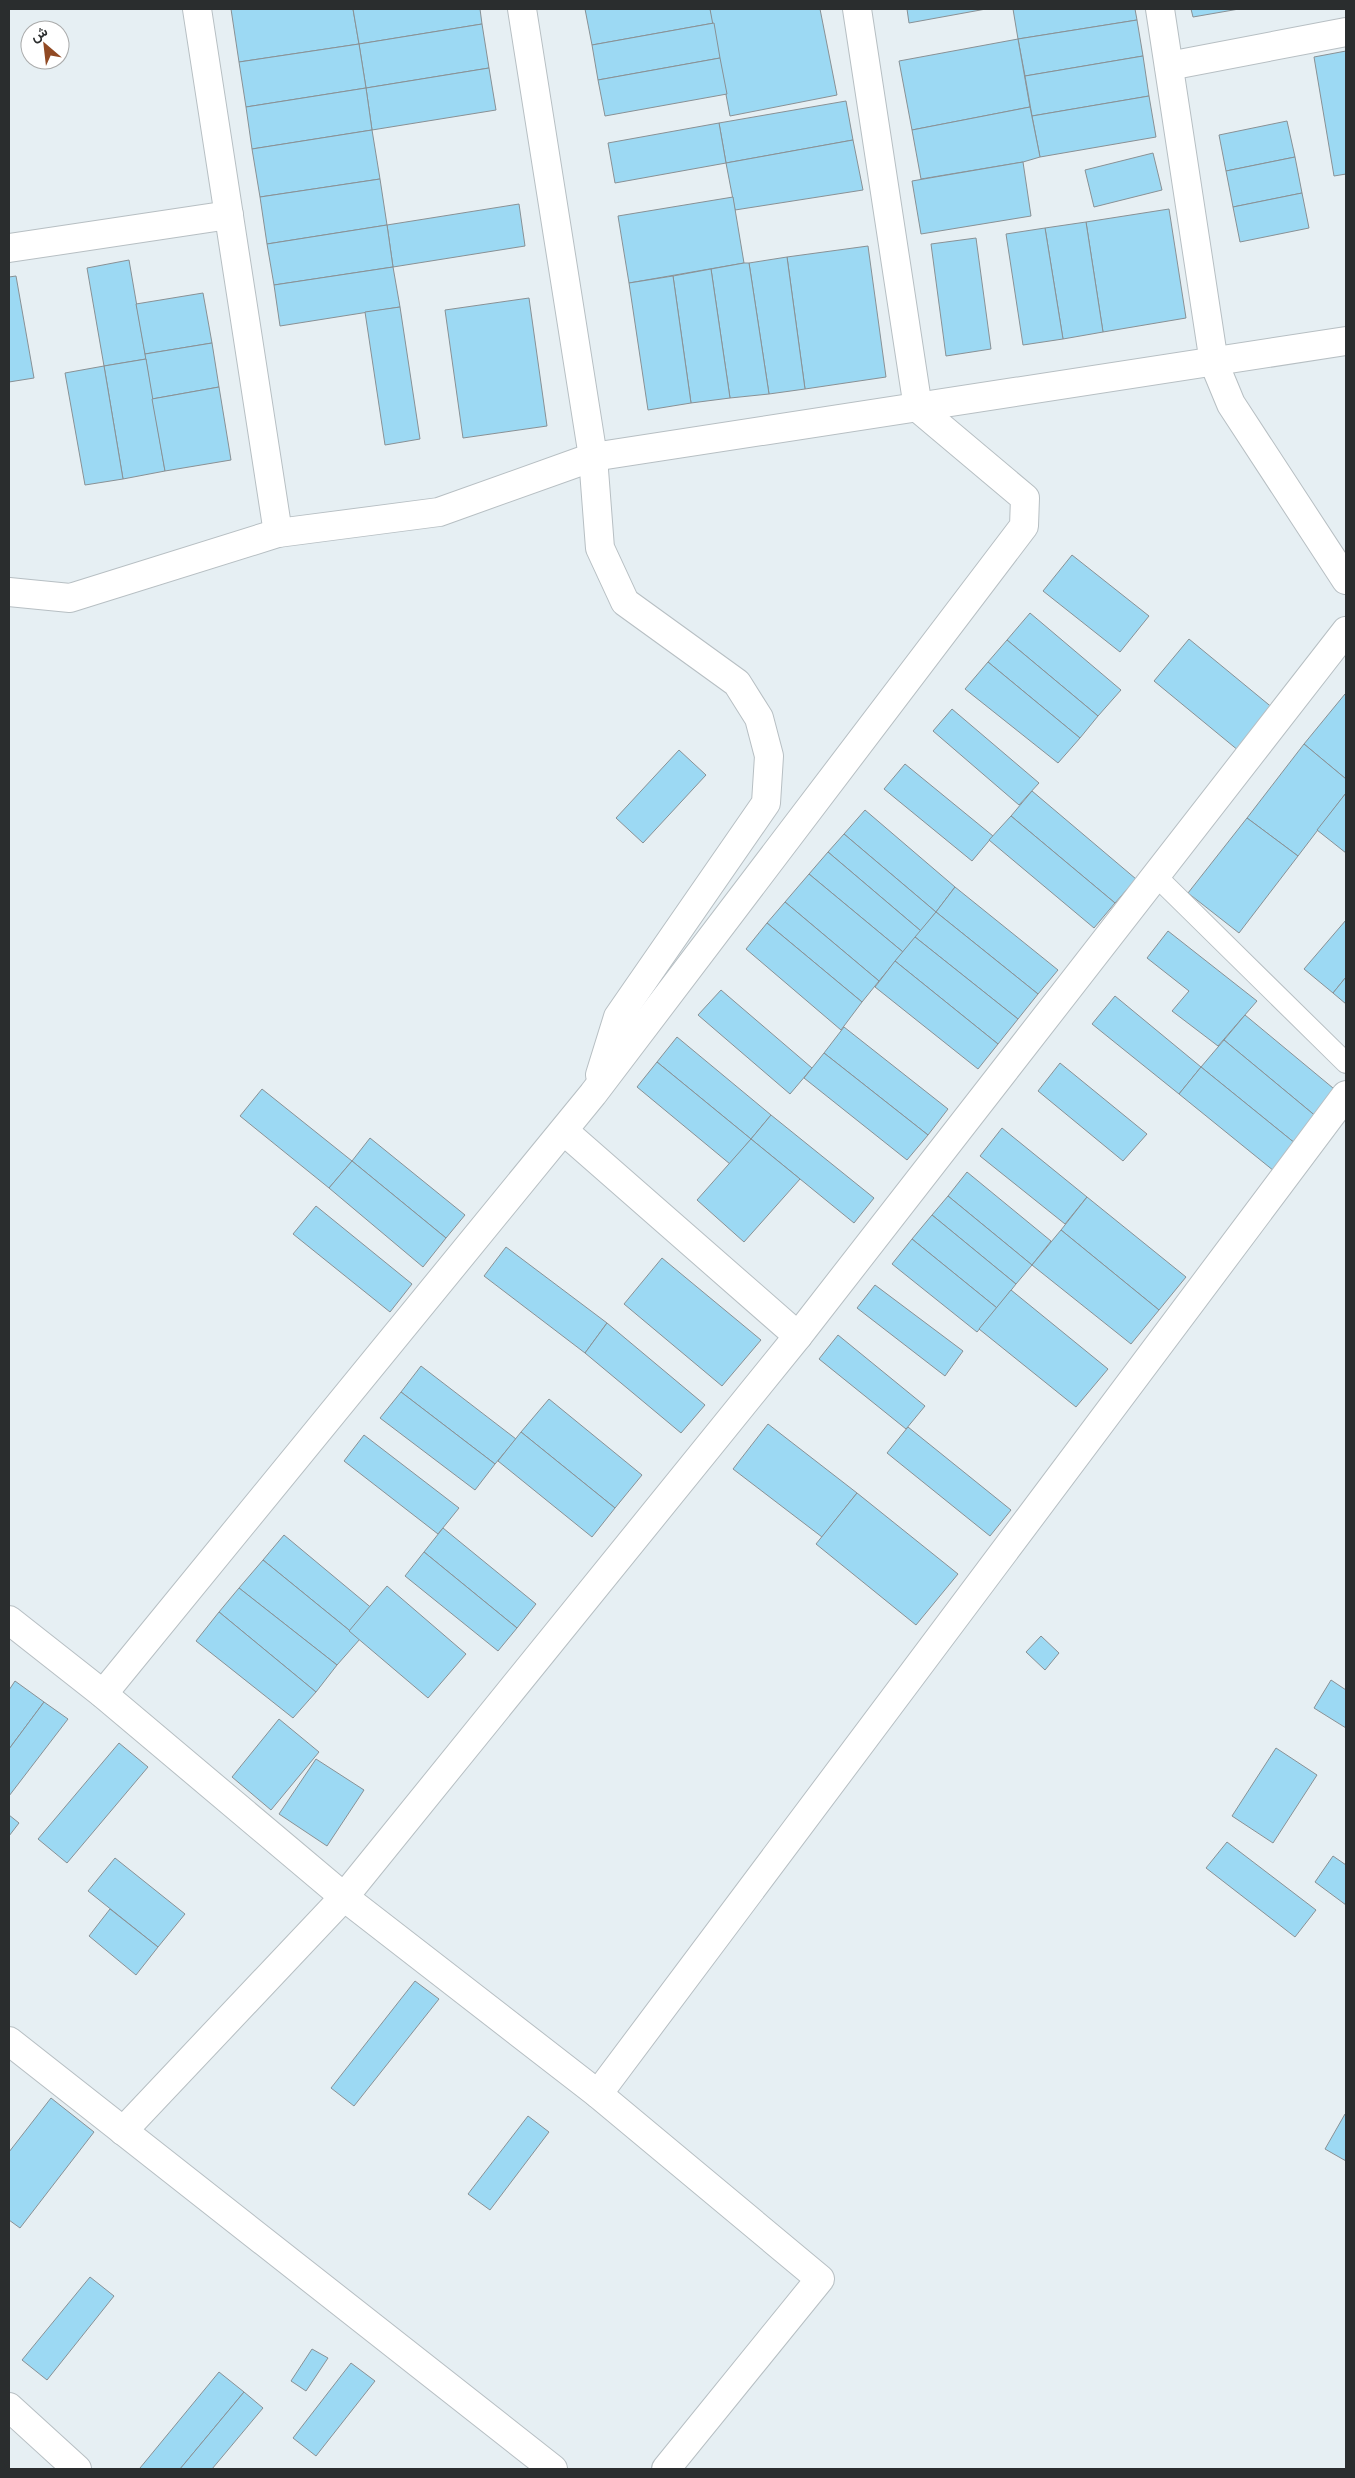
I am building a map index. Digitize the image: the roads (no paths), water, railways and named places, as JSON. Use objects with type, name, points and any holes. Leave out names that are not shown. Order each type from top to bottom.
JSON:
[{"type":"street","points":[[197,9],[278,533]]},
{"type":"street","points":[[522,9],[594,458],[600,548],[625,602],[737,683],[759,718],[769,756],[766,803],[618,1017],[594,1094]]},
{"type":"street","points":[[104,1694],[594,1094],[1024,526],[1025,498],[918,408],[857,9]]},
{"type":"street","points":[[1160,9],[1214,362],[1231,404],[1346,580]]},
{"type":"street","points":[[1169,66],[1346,32]]},
{"type":"street","points":[[9,248],[229,215]]},
{"type":"street","points":[[9,592],[70,598],[278,533],[439,512],[594,458],[1346,341]]},
{"type":"street","points":[[123,2131],[344,1897],[798,1336],[1346,631]]},
{"type":"street","points":[[598,2094],[1346,1095]]},
{"type":"street","points":[[564,1131],[798,1336]]},
{"type":"street","points":[[9,1620],[104,1694],[344,1897],[598,2094],[820,2280],[666,2469]]},
{"type":"street","points":[[9,2041],[553,2469]]},
{"type":"street","points":[[9,2407],[77,2469]]},
{"type":"lane","points":[[1156,876],[1346,1063]]}]
